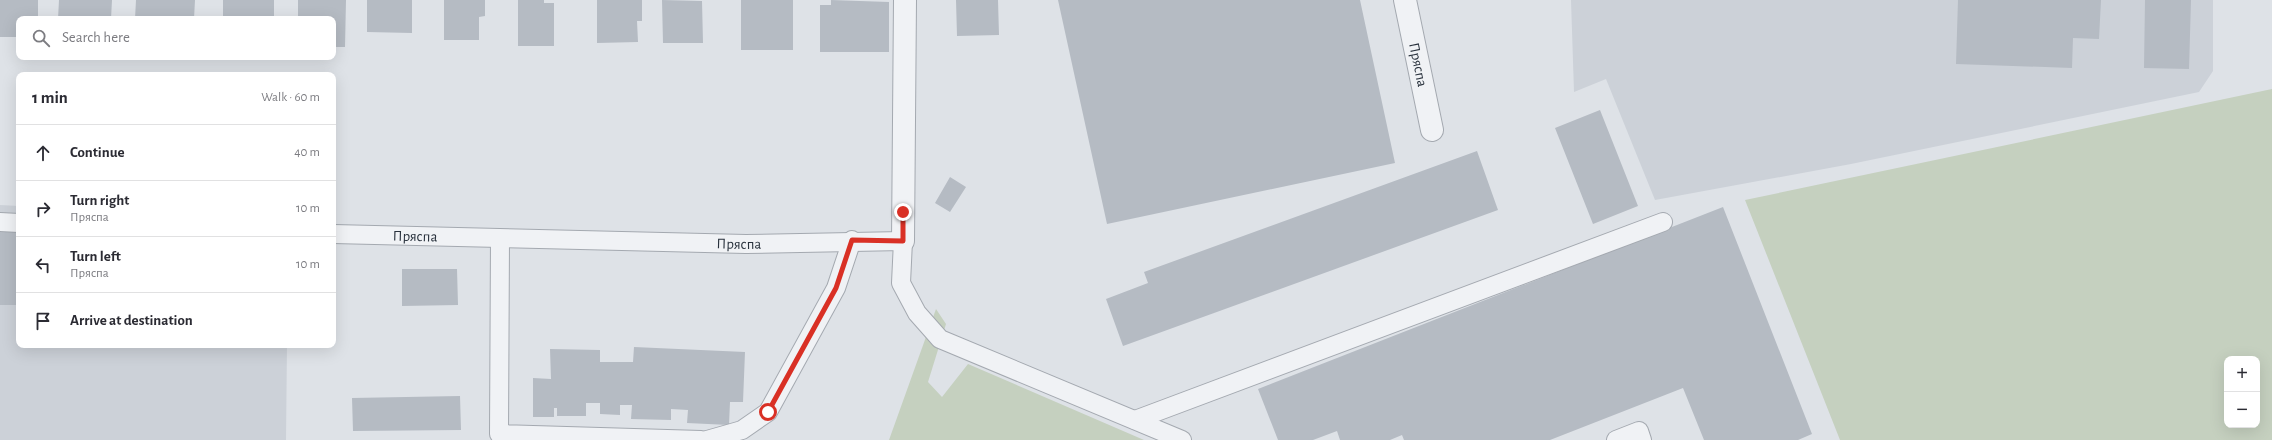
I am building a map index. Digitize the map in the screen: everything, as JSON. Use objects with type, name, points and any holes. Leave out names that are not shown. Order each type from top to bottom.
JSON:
[{"type":"street","points":[[903,241],[905,0]]},
{"type":"street","name":"Пряспа","points":[[1405,0],[1432,130]]},
{"type":"lane","points":[[0,222],[16,223]]},
{"type":"lane","points":[[1135,420],[1663,222]]},
{"type":"lane","name":"Пряспа","points":[[336,234],[500,240],[746,244],[852,240],[903,241]]},
{"type":"lane","points":[[500,240],[499,434],[700,440]]},
{"type":"lane","points":[[707,440],[742,430],[768,412],[836,288],[852,240]]},
{"type":"lane","points":[[903,241],[901,283],[917,313],[940,339],[1182,440]]},
{"type":"lane","points":[[1616,440],[1639,431],[1642,440]]},
{"type":"shaded area","points":[[1571,0],[2213,0],[2213,71],[2199,92],[1851,164],[1655,200],[1606,79],[1574,92]]},
{"type":"shaded area","points":[[0,205],[16,206],[16,348],[287,348],[286,440],[0,440]]},
{"type":"green space","points":[[2272,89],[2272,440],[1840,440],[1745,200]]},
{"type":"green space","points":[[936,309],[946,324],[928,382],[942,397],[968,364],[1144,440],[889,440]]},
{"type":"building","points":[[0,0],[38,0],[38,16],[16,16],[16,37],[0,37]]},
{"type":"building","points":[[59,0],[112,0],[111,16],[58,16]]},
{"type":"building","points":[[136,0],[195,0],[194,16],[135,16]]},
{"type":"building","points":[[223,0],[274,0],[274,16],[223,16]]},
{"type":"building","points":[[298,0],[346,0],[345,47],[336,47],[336,16],[298,16]]},
{"type":"building","points":[[367,0],[412,0],[412,33],[367,32]]},
{"type":"building","points":[[444,0],[485,0],[485,16],[479,17],[479,40],[444,40]]},
{"type":"building","points":[[518,0],[544,0],[544,3],[554,3],[554,46],[518,46]]},
{"type":"building","points":[[597,0],[642,0],[642,21],[637,21],[638,42],[597,43]]},
{"type":"building","points":[[662,0],[702,1],[703,43],[663,43]]},
{"type":"building","points":[[741,0],[793,0],[793,50],[741,50]]},
{"type":"building","points":[[831,0],[889,2],[889,52],[820,52],[820,5],[831,5]]},
{"type":"building","points":[[956,0],[998,0],[999,35],[957,36]]},
{"type":"building","points":[[1058,0],[1360,0],[1395,163],[1107,224]]},
{"type":"building","points":[[1958,0],[2101,0],[2099,39],[2073,38],[2072,68],[1956,64]]},
{"type":"building","points":[[2145,0],[2191,0],[2189,69],[2144,68]]},
{"type":"building","points":[[1600,110],[1638,206],[1593,224],[1555,128]]},
{"type":"building","points":[[1477,151],[1498,210],[1123,346],[1106,299],[1148,283],[1144,272]]},
{"type":"building","points":[[950,177],[966,187],[950,212],[935,203]]},
{"type":"building","points":[[1723,207],[1812,434],[1798,440],[1704,440],[1683,388],[1550,440],[1404,440],[1402,435],[1390,440],[1340,440],[1337,431],[1313,440],[1278,440],[1258,389]]},
{"type":"building","points":[[0,229],[16,229],[16,305],[0,305]]},
{"type":"building","points":[[402,269],[457,269],[458,305],[402,306]]},
{"type":"building","points":[[634,347],[745,352],[743,402],[730,402],[729,425],[687,423],[688,410],[671,409],[671,420],[631,419],[632,405],[620,405],[620,415],[600,414],[600,403],[586,403],[586,416],[557,416],[557,408],[554,408],[554,417],[533,417],[533,378],[551,379],[550,349],[600,350],[600,362],[633,362]]},
{"type":"building","points":[[460,396],[461,430],[353,431],[352,398]]},
{"type":"route","points":[[768,412],[836,288],[852,240],[903,241],[903,212]]}]
